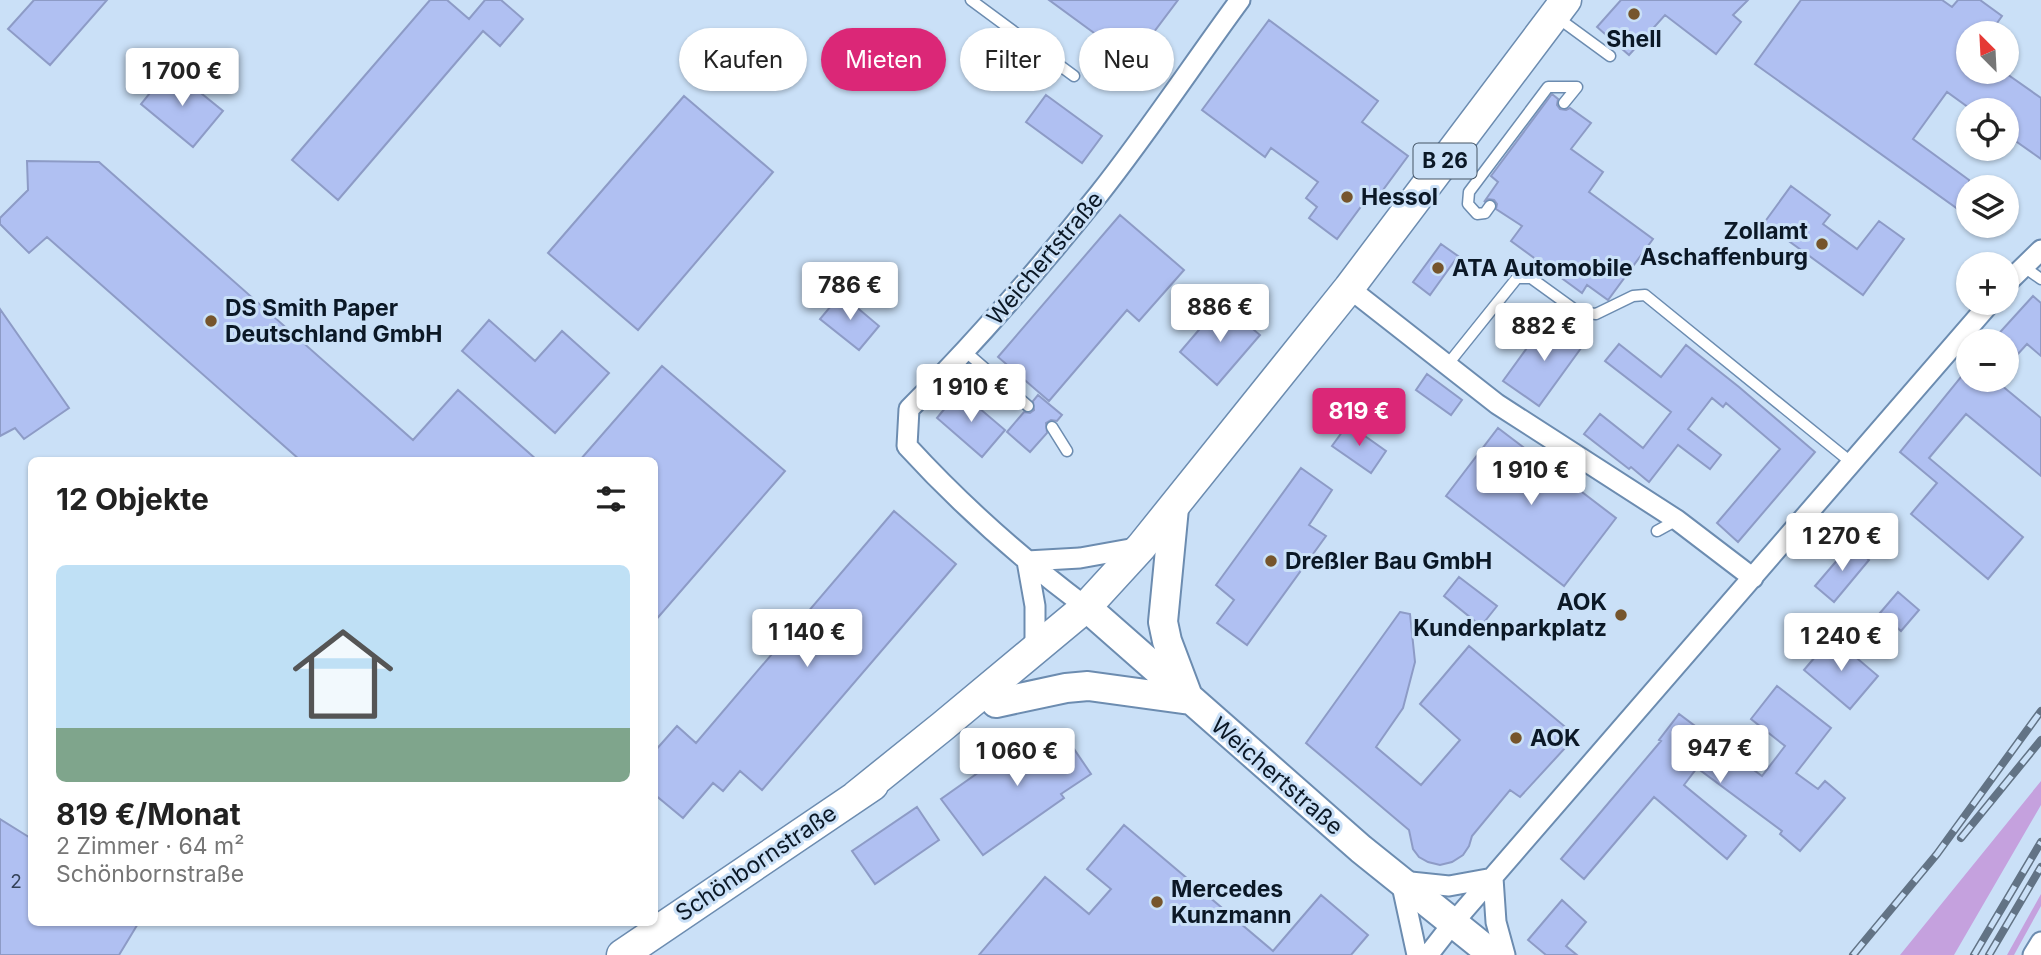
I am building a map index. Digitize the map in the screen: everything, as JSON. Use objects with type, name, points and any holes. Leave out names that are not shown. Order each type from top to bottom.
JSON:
[{"type":"main road","name":"Schönbornstraße","points":[[856,796],[1086,607],[1141,547],[1349,288],[1560,8]]},
{"type":"main road","points":[[1174,509],[1163,622],[1174,661],[1190,700]]},
{"type":"main road","name":"Schönbornstraße","points":[[622,955],[996,703],[1063,645],[1086,607]]},
{"type":"main road","name":"Weichertstraße","points":[[1086,607],[1401,881],[1493,955]]},
{"type":"main road","points":[[996,703],[1088,686],[1190,700]]},
{"type":"street","name":"Weichertstraße","points":[[1086,607],[1027,561],[936,478],[907,446],[909,409],[966,352],[1101,192],[1240,0]]},
{"type":"street","points":[[2019,272],[2041,250]]},
{"type":"street","points":[[1349,288],[1497,404],[1677,520],[1754,578]]},
{"type":"street","points":[[1428,955],[1980,315]]},
{"type":"street","points":[[1035,649],[1036,615],[1027,561],[1080,558],[1141,547]]},
{"type":"street","points":[[1417,955],[1401,881],[1449,886],[1493,878]]},
{"type":"street","points":[[1493,878],[1496,922],[1505,955]]},
{"type":"street","points":[[2034,955],[2041,942]]},
{"type":"lane","points":[[971,0],[1073,76]]},
{"type":"lane","points":[[1560,8],[1611,56]]},
{"type":"lane","points":[[1490,206],[1485,213],[1477,214],[1468,204],[1469,192],[1548,87],[1577,87],[1564,103]]},
{"type":"lane","points":[[2024,267],[2041,279]]},
{"type":"lane","points":[[1448,364],[1517,278],[1531,278],[1578,312],[1596,314],[1633,296],[1645,295],[1852,463]]},
{"type":"lane","points":[[966,352],[1028,407]]},
{"type":"lane","points":[[1052,427],[1067,451]]},
{"type":"lane","points":[[1657,531],[1677,520]]},
{"type":"shaded area","points":[[2041,781],[2041,805],[1954,955],[1900,955]]},
{"type":"shaded area","points":[[2041,894],[2041,906],[2014,955],[2007,955]]},
{"type":"building","points":[[34,0],[107,0],[50,65],[8,29]]},
{"type":"building","points":[[430,0],[447,0],[469,19],[485,0],[501,0],[523,19],[500,46],[483,31],[338,200],[292,160]]},
{"type":"building","points":[[1049,0],[1178,0],[1157,28],[1087,28]]},
{"type":"building","points":[[1621,0],[1748,0],[1733,15],[1741,22],[1716,54],[1665,15],[1629,55],[1597,27]]},
{"type":"building","points":[[1801,0],[1942,0],[1952,7],[1958,0],[1980,0],[2002,16],[1998,21],[1956,21],[1956,84],[2020,83],[2041,98],[2041,159],[2019,143],[2019,98],[1956,98],[1947,92],[1913,139],[1962,175],[1956,175],[1956,208],[1755,64]]},
{"type":"building","points":[[1269,20],[1378,101],[1362,122],[1408,156],[1380,194],[1374,189],[1337,239],[1309,218],[1317,207],[1306,198],[1318,182],[1271,148],[1265,157],[1202,110]]},
{"type":"building","points":[[170,68],[223,111],[193,147],[141,104]]},
{"type":"building","points":[[1552,94],[1558,99],[1557,105],[1560,109],[1570,108],[1591,123],[1571,149],[1603,172],[1589,192],[1653,239],[1608,300],[1587,285],[1582,293],[1511,241],[1522,226],[1496,209],[1494,200],[1488,199],[1484,202],[1498,182],[1491,176]]},
{"type":"building","points":[[1046,95],[1102,136],[1082,163],[1026,122]]},
{"type":"building","points":[[684,96],[773,172],[638,330],[548,253]]},
{"type":"building","name":"DS Smith Paper Deutschland GmbH","points":[[27,161],[99,162],[413,440],[458,390],[534,457],[297,457],[47,237],[29,253],[0,224],[0,218],[28,190]]},
{"type":"building","name":"Zollamt Aschaffenburg","points":[[1791,186],[1830,215],[1823,224],[1857,249],[1879,221],[1904,239],[1863,295],[1764,223]]},
{"type":"building","points":[[1120,215],[1184,270],[1139,321],[1127,310],[1049,401],[998,357]]},
{"type":"building","points":[[1441,244],[1458,256],[1430,295],[1413,282]]},
{"type":"building","points":[[841,294],[879,326],[859,350],[820,319]]},
{"type":"building","points":[[2033,296],[2041,303],[2041,356],[2027,344],[2019,353],[2019,329],[2003,329],[2016,315],[2019,315],[2019,311]]},
{"type":"building","points":[[1222,303],[1260,335],[1217,385],[1180,352]]},
{"type":"building","points":[[0,309],[69,408],[24,439],[15,428],[0,436]]},
{"type":"building","points":[[1548,319],[1584,344],[1539,406],[1503,381]]},
{"type":"building","points":[[489,320],[535,361],[562,331],[609,373],[555,433],[462,351]]},
{"type":"building","points":[[1619,344],[1661,377],[1686,345],[1815,452],[1738,542],[1717,523],[1780,449],[1726,403],[1723,407],[1712,398],[1688,429],[1721,455],[1710,469],[1678,445],[1649,482],[1631,467],[1629,469],[1584,434],[1600,414],[1643,448],[1671,412],[1605,361]]},
{"type":"building","points":[[662,366],[785,471],[658,617],[658,457],[583,457]]},
{"type":"building","points":[[1427,374],[1462,400],[1451,415],[1416,390]]},
{"type":"building","points":[[1956,383],[1956,392],[2010,392],[2041,418],[2041,476],[1966,414],[1929,458],[2023,537],[1988,579],[1911,514],[1937,483],[1900,452]]},
{"type":"building","points":[[959,391],[1005,430],[982,457],[937,418]]},
{"type":"building","points":[[1038,395],[1062,415],[1057,421],[1046,423],[1047,433],[1030,452],[1007,432],[1024,412],[1030,413],[1034,410],[1033,401]]},
{"type":"building","points":[[1348,424],[1386,451],[1371,473],[1332,446]]},
{"type":"building","points":[[1498,428],[1616,518],[1564,586],[1446,496]]},
{"type":"building","name":"Dreßler Bau GmbH","points":[[1301,468],[1332,490],[1309,525],[1326,536],[1247,645],[1217,623],[1234,600],[1216,585]]},
{"type":"building","points":[[894,511],[956,564],[762,790],[740,771],[723,791],[713,783],[683,818],[658,797],[658,747],[677,726],[696,743]]},
{"type":"building","points":[[1851,544],[1869,560],[1834,602],[1815,586]]},
{"type":"building","points":[[1459,577],[1497,606],[1481,626],[1444,596]]},
{"type":"building","points":[[1898,592],[1919,610],[1901,631],[1880,613]]},
{"type":"building","name":"AOK","points":[[1400,612],[1410,614],[1415,662],[1403,708],[1376,747],[1421,785],[1460,740],[1420,704],[1469,646],[1576,736],[1520,797],[1510,790],[1472,836],[1463,855],[1440,865],[1419,857],[1413,849],[1409,830],[1306,743]]},
{"type":"building","points":[[1832,637],[1878,676],[1850,709],[1804,670]]},
{"type":"building","points":[[1777,686],[1831,728],[1796,773],[1818,789],[1825,781],[1845,798],[1800,851],[1780,834],[1782,831],[1697,768],[1684,785],[1746,836],[1727,859],[1654,797],[1584,879],[1561,859],[1661,741],[1659,740],[1679,714],[1762,776],[1785,746],[1751,719]]},
{"type":"building","points":[[1055,729],[1072,732],[1070,743],[1091,774],[1061,794],[1064,798],[983,855],[941,799],[1037,731]]},
{"type":"building","points":[[917,807],[939,840],[875,884],[852,851]]},
{"type":"building","points":[[0,819],[28,836],[28,926],[137,926],[119,955],[0,955]]},
{"type":"building","name":"Mercedes Kunzmann","points":[[1124,825],[1273,951],[1321,895],[1368,935],[1351,955],[979,955],[1045,877],[1089,914],[1111,889],[1087,869]]},
{"type":"building","points":[[1562,900],[1586,922],[1566,946],[1577,955],[1546,955],[1528,940]]},
{"type":"railway","points":[[1853,955],[1937,854],[2041,711]]},
{"type":"railway","points":[[1961,838],[2041,740]]},
{"type":"railway","points":[[1974,955],[2041,842]]},
{"type":"railway","points":[[1989,955],[2041,867]]},
{"type":"place","name":"Shell","points":[[1634,14]]},
{"type":"place","name":"Hessol","points":[[1347,197]]},
{"type":"place","name":"Zollamt Aschaffenburg","points":[[1822,244]]},
{"type":"place","name":"ATA Automobile","points":[[1438,268]]},
{"type":"place","name":"DS Smith Paper Deutschland GmbH","points":[[211,321]]},
{"type":"place","name":"Dreßler Bau GmbH","points":[[1271,561]]},
{"type":"place","name":"AOK Kundenparkplatz","points":[[1621,615]]},
{"type":"place","name":"AOK","points":[[1516,738]]},
{"type":"place","name":"Mercedes Kunzmann","points":[[1157,902]]}]
